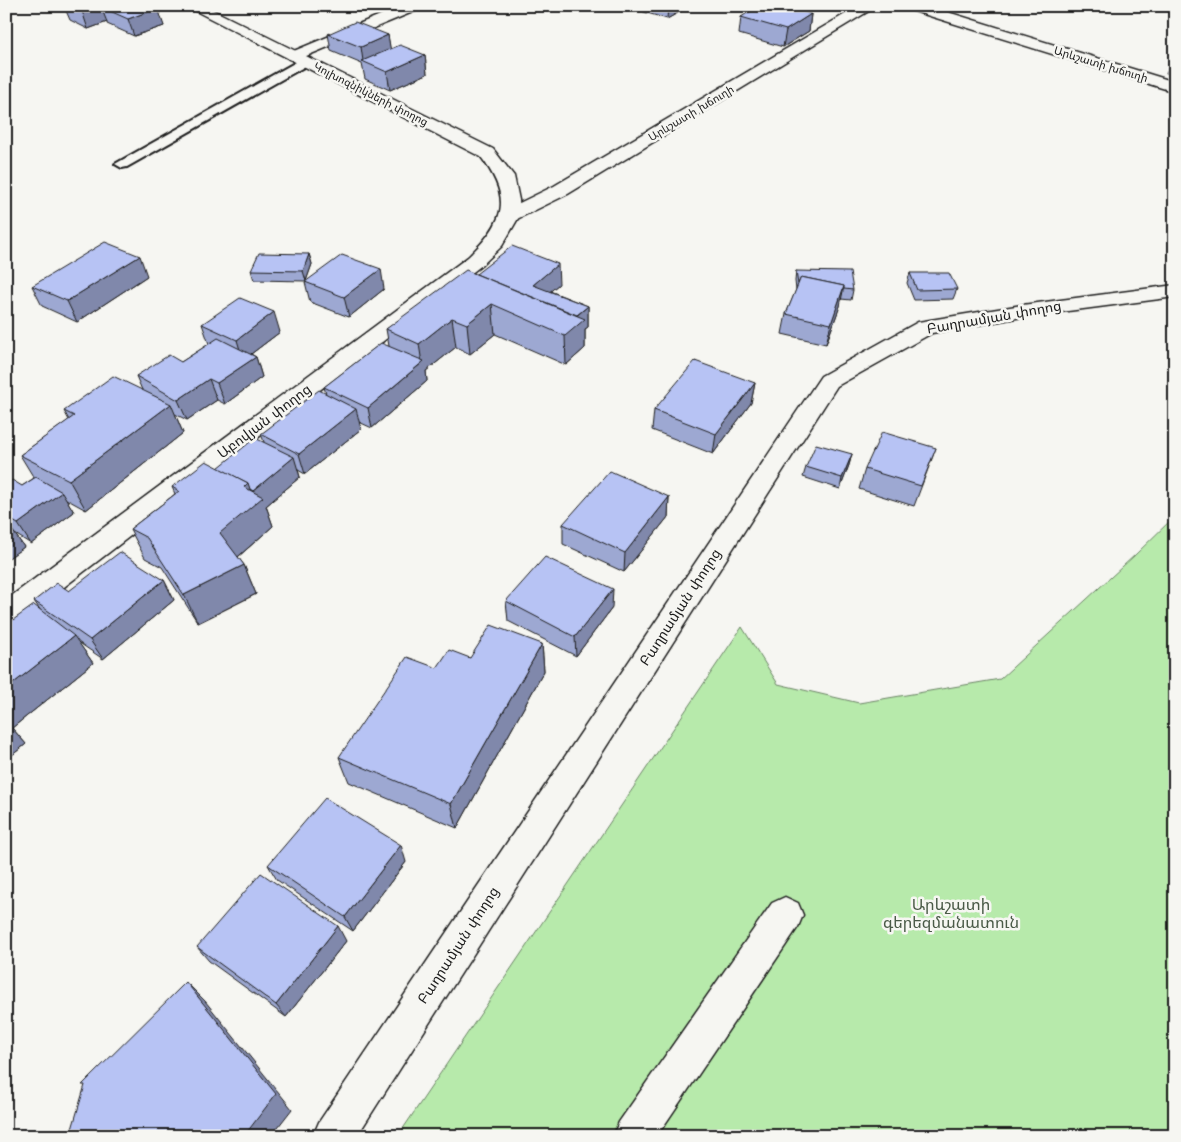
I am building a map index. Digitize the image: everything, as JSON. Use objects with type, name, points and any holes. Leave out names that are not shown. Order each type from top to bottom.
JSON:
[{"type":"street","name":"Կոլխոզնիկների փողոց","points":[[193,6],[487,153],[505,176],[510,200],[510,215]]},
{"type":"street","points":[[300,58],[415,6]]},
{"type":"street","name":"Արևշատի խճուղի","points":[[510,215],[561,190],[870,6]]},
{"type":"street","name":"Արևշատի խճուղի","points":[[912,6],[1175,86]]},
{"type":"street","points":[[818,22],[835,27]]},
{"type":"street","name":"Աբովյան փողոց","points":[[6,616],[475,261],[495,242],[510,215]]},
{"type":"street","name":"Բաղրամյան փողոց","points":[[333,1136],[829,381],[926,327],[1022,311],[1175,291]]},
{"type":"street","points":[[633,1136],[785,915]]},
{"type":"lane","points":[[122,164],[300,58]]},
{"type":"green space","name":"Արևշատի գերեզմանատուն","points":[[1175,516],[1175,1136],[398,1136],[742,627],[778,684],[859,703],[1000,679]]},
{"type":"building","points":[[71,6],[97,6],[82,11]]},
{"type":"building","points":[[154,6],[158,8],[128,19],[101,7]]},
{"type":"building","points":[[759,6],[785,6],[811,14],[786,30],[741,17]]},
{"type":"building","points":[[355,22],[388,35],[361,47],[328,34]]},
{"type":"building","points":[[400,45],[425,55],[387,72],[362,61]]},
{"type":"building","points":[[105,242],[140,256],[67,301],[32,286]]},
{"type":"building","points":[[512,246],[558,264],[533,285],[588,306],[577,315],[476,274]]},
{"type":"building","points":[[259,253],[309,254],[303,271],[251,270]]},
{"type":"building","points":[[342,255],[381,269],[344,297],[305,282]]},
{"type":"building","points":[[466,270],[585,319],[565,336],[492,304],[467,324],[452,318],[419,344],[386,329]]},
{"type":"building","points":[[796,271],[850,272],[853,290],[844,289],[844,286],[801,277],[798,284]]},
{"type":"building","points":[[910,273],[949,273],[957,289],[917,290]]},
{"type":"building","points":[[801,277],[844,286],[831,324],[786,314]]},
{"type":"building","points":[[240,298],[274,312],[237,340],[202,324]]},
{"type":"building","points":[[218,338],[256,357],[217,383],[209,379],[178,400],[136,376],[169,355],[181,362]]},
{"type":"building","points":[[381,343],[424,361],[368,408],[324,387]]},
{"type":"building","points":[[695,361],[755,383],[716,434],[654,410]]},
{"type":"building","points":[[113,376],[171,404],[69,480],[20,455],[74,416],[64,411]]},
{"type":"building","points":[[319,390],[356,409],[299,454],[261,434]]},
{"type":"building","points":[[882,432],[936,448],[921,486],[865,469]]},
{"type":"building","points":[[255,438],[294,457],[253,491],[248,483],[218,468]]},
{"type":"building","points":[[816,444],[852,454],[842,478],[806,467]]},
{"type":"building","points":[[206,461],[248,483],[244,487],[263,497],[220,533],[244,565],[184,595],[147,538],[130,529],[179,491],[172,487]]},
{"type":"building","points":[[610,471],[669,497],[625,553],[563,524]]},
{"type":"building","points":[[36,477],[62,492],[18,524],[6,517],[6,484],[12,480],[22,486]]},
{"type":"building","points":[[120,552],[164,580],[90,640],[34,601],[57,583],[69,591]]},
{"type":"building","points":[[545,557],[613,589],[575,637],[506,601]]},
{"type":"building","points":[[34,605],[74,636],[6,689],[6,625]]},
{"type":"building","points":[[491,625],[542,644],[451,804],[339,757],[407,657],[437,668],[449,650],[470,658]]},
{"type":"building","points":[[325,798],[401,845],[345,917],[268,865]]},
{"type":"building","points":[[261,873],[338,926],[276,1005],[197,947]]},
{"type":"building","points":[[186,982],[276,1094],[244,1136],[70,1136],[85,1085],[82,1085]]}]
